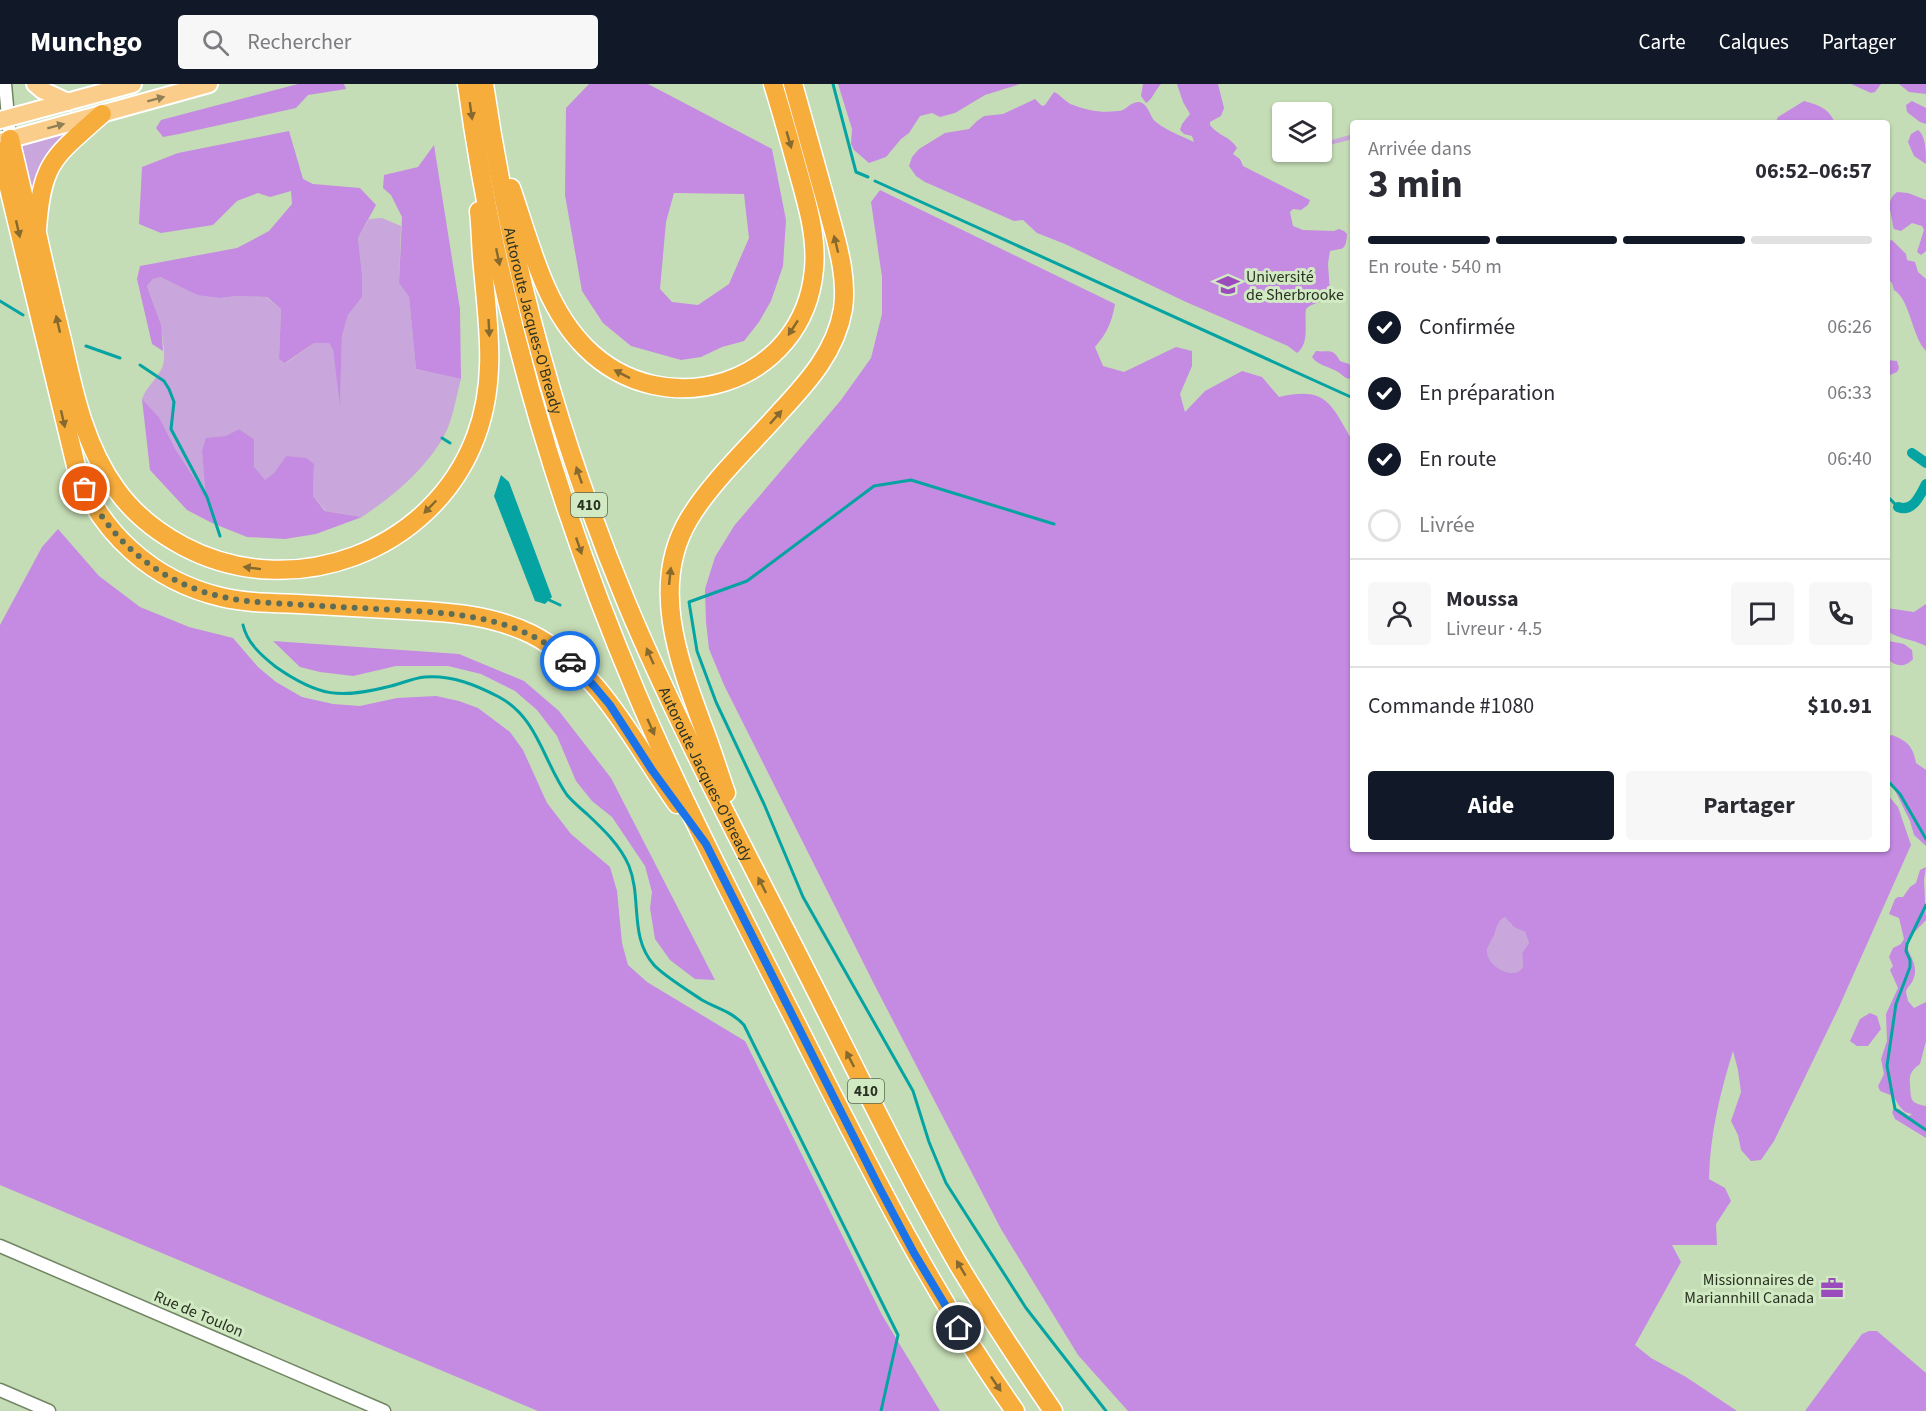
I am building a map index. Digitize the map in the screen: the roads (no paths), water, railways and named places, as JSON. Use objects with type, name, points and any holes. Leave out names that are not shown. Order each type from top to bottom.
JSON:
[{"type":"highway","name":"Autoroute Jacques-O'Bready","points":[[467,84],[475,138],[514,326],[543,432],[596,590],[637,694],[706,844],[907,1239],[959,1328],[1015,1411]]},
{"type":"highway","name":"Autoroute Jacques-O'Bready","points":[[484,84],[510,225],[534,328],[556,407],[588,502],[649,654],[749,859],[937,1227],[996,1326],[1053,1411]]},
{"type":"highway","points":[[491,129],[547,286],[562,316],[578,339],[605,364],[634,380],[665,388],[703,388],[740,376],[770,356],[786,339],[798,320],[812,284],[815,256],[812,226],[773,84]]},
{"type":"highway","points":[[749,859],[679,656],[670,615],[669,581],[676,547],[692,514],[712,488],[810,378],[828,352],[841,317],[844,292],[840,256],[793,84]]},
{"type":"highway","points":[[37,233],[40,192],[50,167],[64,146],[102,114]]},
{"type":"highway","points":[[3,144],[37,233],[66,360],[84,424],[100,464],[123,499],[170,539],[219,561],[249,568],[278,570],[304,569],[332,564],[357,557],[379,546],[422,515],[456,475],[469,453],[479,429],[488,387],[490,349],[475,138]]},
{"type":"highway","points":[[3,144],[76,466],[85,489],[98,512],[126,546],[146,563],[171,579],[222,597],[259,602],[463,614],[501,622],[537,638],[568,660],[598,690],[706,844]]},
{"type":"main road","points":[[35,84],[42,90],[68,102]]},
{"type":"main road","points":[[3,119],[133,84]]},
{"type":"main road","points":[[3,144],[209,84]]},
{"type":"street","points":[[3,144],[5,84]]},
{"type":"street","name":"Rue de Toulon","points":[[0,1246],[384,1411]]},
{"type":"street","points":[[0,1390],[48,1411]]},
{"type":"water","points":[[501,475],[509,482],[552,597],[545,604],[535,601],[494,496]]},
{"type":"waterway","points":[[833,84],[856,172],[868,177]]},
{"type":"waterway","points":[[875,181],[1350,397]]},
{"type":"waterway","points":[[0,301],[23,315]]},
{"type":"waterway","points":[[86,346],[120,358]]},
{"type":"waterway","points":[[140,365],[164,381],[169,389],[174,402],[171,429],[207,497],[220,536]]},
{"type":"waterway","points":[[442,438],[450,443]]},
{"type":"waterway","points":[[1912,453],[1926,463]]},
{"type":"waterway","points":[[1054,524],[911,480],[874,486],[747,581],[689,602],[697,651],[716,702],[764,804],[803,897],[913,1091],[929,1142],[946,1183],[1026,1308],[1106,1411]]},
{"type":"waterway","points":[[1898,507],[1912,505],[1926,484]]},
{"type":"waterway","points":[[1890,499],[1898,507]]},
{"type":"waterway","points":[[547,599],[560,605]]},
{"type":"waterway","points":[[243,625],[256,649],[276,667],[318,690],[330,693],[358,693],[412,679],[445,678],[473,685],[499,697],[523,716],[539,741],[567,795],[605,832],[625,858],[633,879],[641,942],[646,954],[664,974],[702,1000],[729,1013],[744,1025],[898,1335],[881,1411]]},
{"type":"waterway","points":[[1890,783],[1900,794],[1926,839]]},
{"type":"waterway","points":[[1926,905],[1907,944],[1906,951],[1910,967],[1896,1004],[1887,1066],[1895,1109],[1926,1130]]},
{"type":"place","name":"Université de Sherbrooke","points":[[1228,285]]},
{"type":"place","name":"Missionnaires de Mariannhill Canada","points":[[1832,1288]]}]
